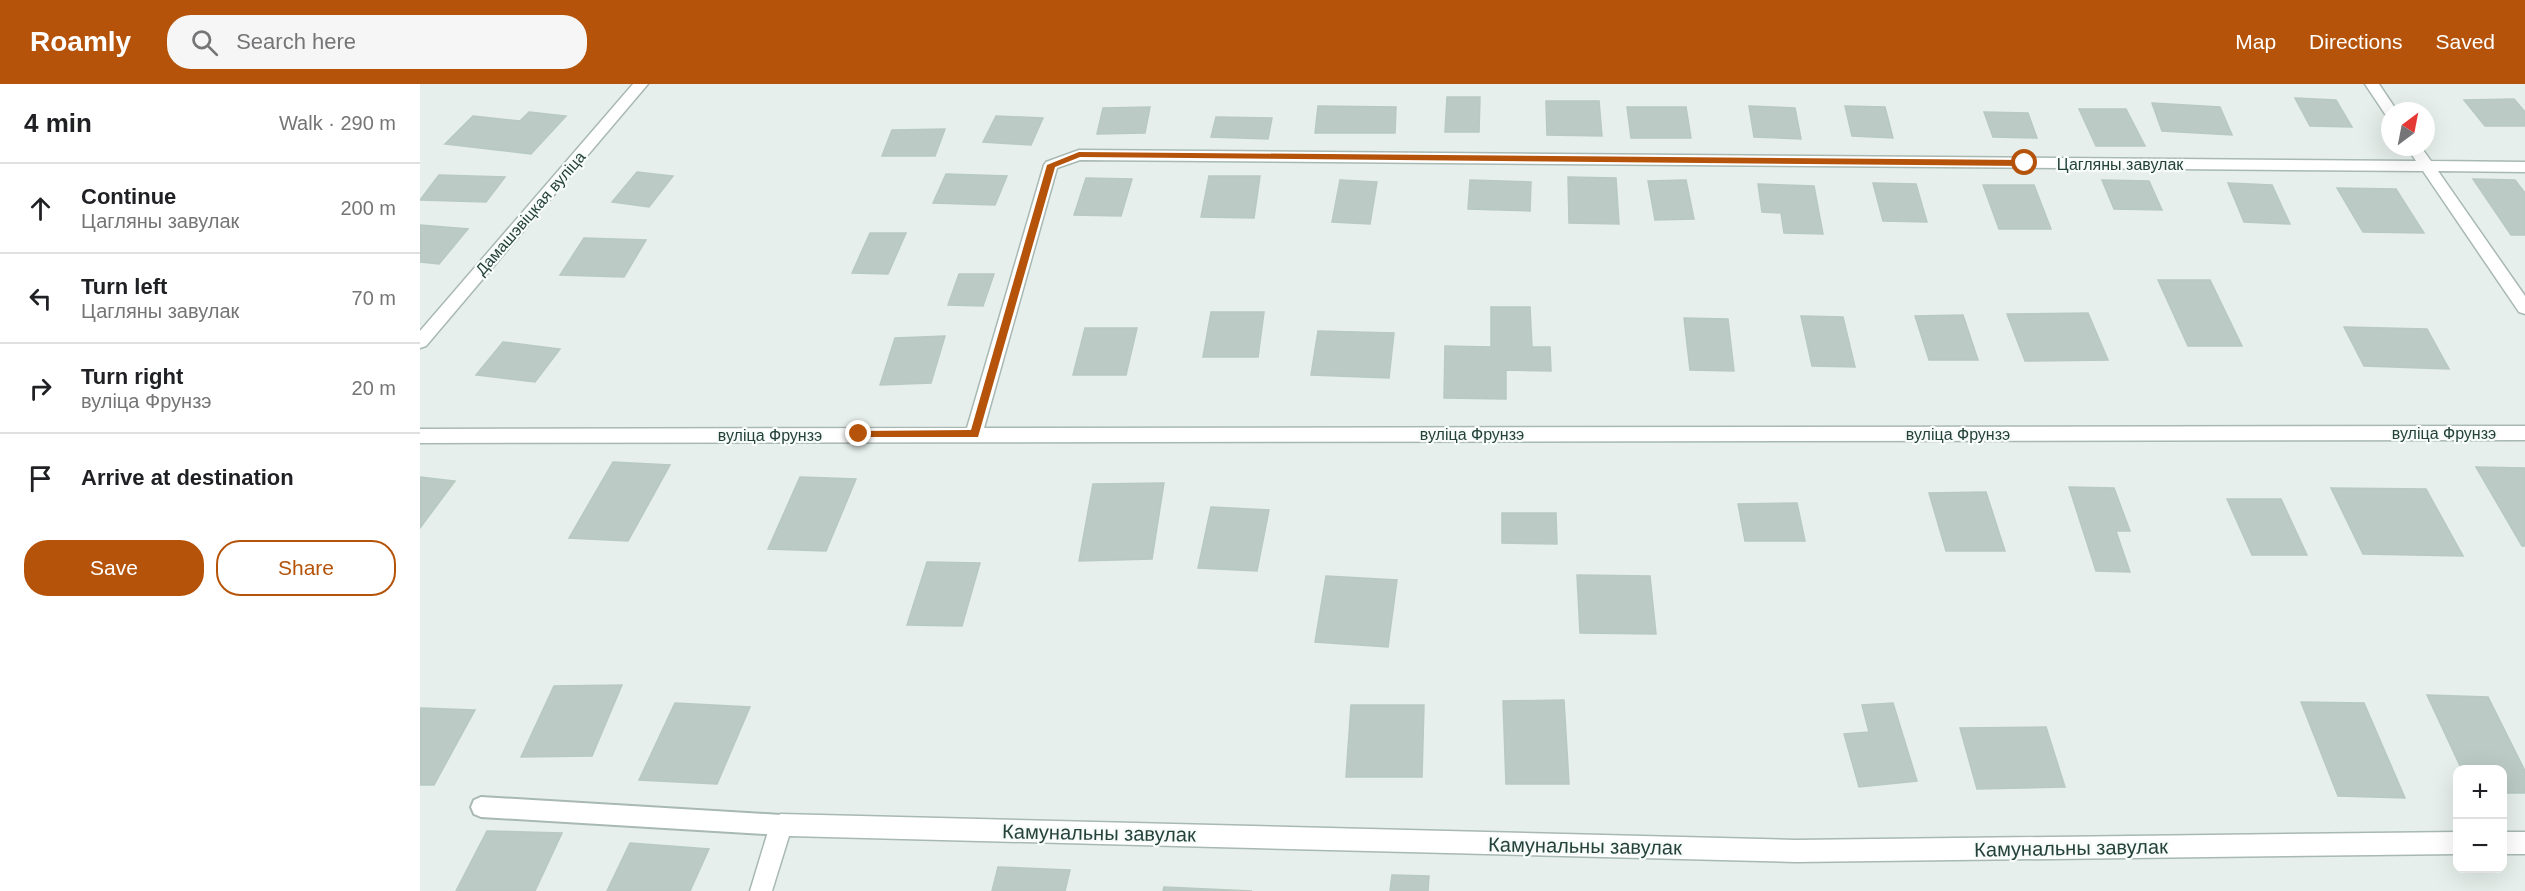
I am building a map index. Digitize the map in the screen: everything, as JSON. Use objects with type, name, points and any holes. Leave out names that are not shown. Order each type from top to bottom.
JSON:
[{"type":"street","name":"Дамашэвіцкая вуліца","points":[[420,342],[641,84]]},
{"type":"street","points":[[2372,84],[2384,102]]},
{"type":"street","name":"Цагляны завулак","points":[[974,434],[1051,165],[1079,155],[2426,166]]},
{"type":"street","points":[[2420,156],[2525,308]]},
{"type":"street","points":[[2426,166],[2525,167]]},
{"type":"street","name":"вуліца Фрунзэ","points":[[420,436],[2525,433]]},
{"type":"street","points":[[762,891],[781,825]]},
{"type":"street","name":"Камунальны завулак","points":[[781,825],[1796,851],[2453,843]]},
{"type":"street","points":[[2507,843],[2525,843]]},
{"type":"lane","points":[[481,807],[781,825]]},
{"type":"building","points":[[1447,97],[1480,97],[1479,132],[1445,132]]},
{"type":"building","points":[[2295,98],[2336,100],[2352,127],[2310,126]]},
{"type":"building","points":[[2514,99],[2525,112],[2525,126],[2485,126],[2464,100]]},
{"type":"building","points":[[1546,101],[1599,101],[1602,136],[1547,135]]},
{"type":"building","points":[[2152,103],[2220,107],[2232,135],[2162,131]]},
{"type":"building","points":[[1318,106],[1396,107],[1395,133],[1315,133]]},
{"type":"building","points":[[1749,106],[1795,108],[1801,139],[1754,137]]},
{"type":"building","points":[[1845,106],[1885,107],[1893,138],[1852,136]]},
{"type":"building","points":[[1150,107],[1145,133],[1097,134],[1103,108]]},
{"type":"building","points":[[1627,107],[1686,107],[1691,138],[1631,138]]},
{"type":"building","points":[[2079,109],[2126,109],[2145,146],[2096,146]]},
{"type":"building","points":[[529,112],[566,116],[531,154],[445,144],[473,116],[520,121]]},
{"type":"building","points":[[1984,112],[2028,113],[2037,138],[1993,137]]},
{"type":"building","points":[[996,116],[1043,118],[1031,145],[983,142]]},
{"type":"building","points":[[1216,117],[1272,118],[1268,139],[1211,137]]},
{"type":"building","points":[[945,129],[935,156],[882,156],[892,130]]},
{"type":"building","points":[[637,172],[673,176],[649,207],[612,202]]},
{"type":"building","points":[[946,174],[1007,176],[995,205],[933,203]]},
{"type":"building","points":[[439,175],[505,177],[486,202],[420,200]]},
{"type":"building","points":[[1209,176],[1260,176],[1254,218],[1201,217]]},
{"type":"building","points":[[1568,177],[1616,178],[1619,224],[1569,223]]},
{"type":"building","points":[[1086,178],[1132,179],[1121,216],[1074,215]]},
{"type":"building","points":[[2473,179],[2515,180],[2525,193],[2525,235],[2511,235]]},
{"type":"building","points":[[1340,180],[1377,182],[1370,224],[1332,222]]},
{"type":"building","points":[[1470,180],[1531,182],[1530,211],[1468,209]]},
{"type":"building","points":[[1686,180],[1694,219],[1655,220],[1648,181]]},
{"type":"building","points":[[2102,180],[2149,181],[2162,210],[2114,209]]},
{"type":"building","points":[[1873,183],[1916,184],[1927,222],[1883,221]]},
{"type":"building","points":[[2228,183],[2272,185],[2290,224],[2244,222]]},
{"type":"building","points":[[1758,184],[1814,186],[1823,234],[1784,233],[1781,213],[1762,212]]},
{"type":"building","points":[[1983,185],[2034,185],[2051,229],[1999,229]]},
{"type":"building","points":[[2337,188],[2396,189],[2424,233],[2363,232]]},
{"type":"building","points":[[420,225],[468,229],[439,264],[420,262]]},
{"type":"building","points":[[870,233],[906,233],[888,274],[852,273]]},
{"type":"building","points":[[584,238],[646,240],[624,277],[560,275]]},
{"type":"building","points":[[959,274],[994,274],[983,306],[948,305]]},
{"type":"building","points":[[2158,280],[2210,280],[2242,346],[2188,346]]},
{"type":"building","points":[[1491,307],[1530,307],[1532,347],[1550,347],[1551,371],[1506,370],[1506,399],[1444,398],[1445,346],[1491,347]]},
{"type":"building","points":[[1211,312],[1264,312],[1258,357],[1203,357]]},
{"type":"building","points":[[2088,313],[2108,360],[2025,361],[2007,314]]},
{"type":"building","points":[[1963,315],[1978,360],[1929,360],[1915,316]]},
{"type":"building","points":[[1801,316],[1843,317],[1855,367],[1812,366]]},
{"type":"building","points":[[1684,318],[1728,319],[1734,371],[1690,370]]},
{"type":"building","points":[[2344,327],[2427,329],[2449,369],[2364,366]]},
{"type":"building","points":[[1085,328],[1137,328],[1126,375],[1073,375]]},
{"type":"building","points":[[1318,331],[1394,333],[1389,378],[1311,375]]},
{"type":"building","points":[[945,336],[931,383],[880,385],[895,338]]},
{"type":"building","points":[[503,342],[560,349],[535,382],[476,375]]},
{"type":"building","points":[[613,462],[670,465],[628,541],[569,538]]},
{"type":"building","points":[[2476,467],[2525,468],[2525,546],[2522,546]]},
{"type":"building","points":[[420,477],[455,481],[420,528]]},
{"type":"building","points":[[800,477],[856,479],[826,551],[768,549]]},
{"type":"building","points":[[1164,483],[1152,559],[1079,561],[1093,484]]},
{"type":"building","points":[[2069,487],[2114,488],[2130,531],[2116,531],[2130,572],[2096,571]]},
{"type":"building","points":[[2331,488],[2426,489],[2463,556],[2363,554]]},
{"type":"building","points":[[1986,492],[2005,551],[1946,551],[1929,493]]},
{"type":"building","points":[[2227,499],[2281,499],[2307,555],[2252,555]]},
{"type":"building","points":[[1797,503],[1805,541],[1745,541],[1738,504]]},
{"type":"building","points":[[1211,507],[1269,510],[1257,571],[1198,568]]},
{"type":"building","points":[[1502,513],[1556,513],[1557,544],[1502,543]]},
{"type":"building","points":[[927,562],[980,563],[962,626],[907,625]]},
{"type":"building","points":[[1577,575],[1650,576],[1656,634],[1580,633]]},
{"type":"building","points":[[1326,576],[1397,580],[1388,647],[1315,642]]},
{"type":"building","points":[[622,685],[592,756],[521,757],[554,686]]},
{"type":"building","points":[[2427,695],[2488,697],[2525,771],[2525,793],[2507,793],[2507,765],[2460,765]]},
{"type":"building","points":[[1564,700],[1569,784],[1506,784],[1503,701]]},
{"type":"building","points":[[2301,702],[2364,703],[2405,798],[2338,796]]},
{"type":"building","points":[[675,703],[750,707],[717,784],[639,780]]},
{"type":"building","points":[[1893,703],[1917,781],[1859,787],[1844,734],[1869,732],[1862,705]]},
{"type":"building","points":[[1351,705],[1424,705],[1422,777],[1346,777]]},
{"type":"building","points":[[420,708],[475,710],[434,785],[420,785]]},
{"type":"building","points":[[2046,727],[2065,787],[1977,789],[1960,728]]},
{"type":"building","points":[[487,831],[562,833],[535,891],[456,891]]},
{"type":"building","points":[[630,843],[709,849],[690,891],[607,891]]},
{"type":"building","points":[[998,867],[1070,870],[1065,891],[992,891]]},
{"type":"building","points":[[1392,875],[1429,876],[1428,891],[1390,891]]},
{"type":"building","points":[[1164,887],[1252,891],[1163,891]]},
{"type":"route","points":[[859,434],[974,434],[1051,165],[1079,155],[2025,163]]}]
